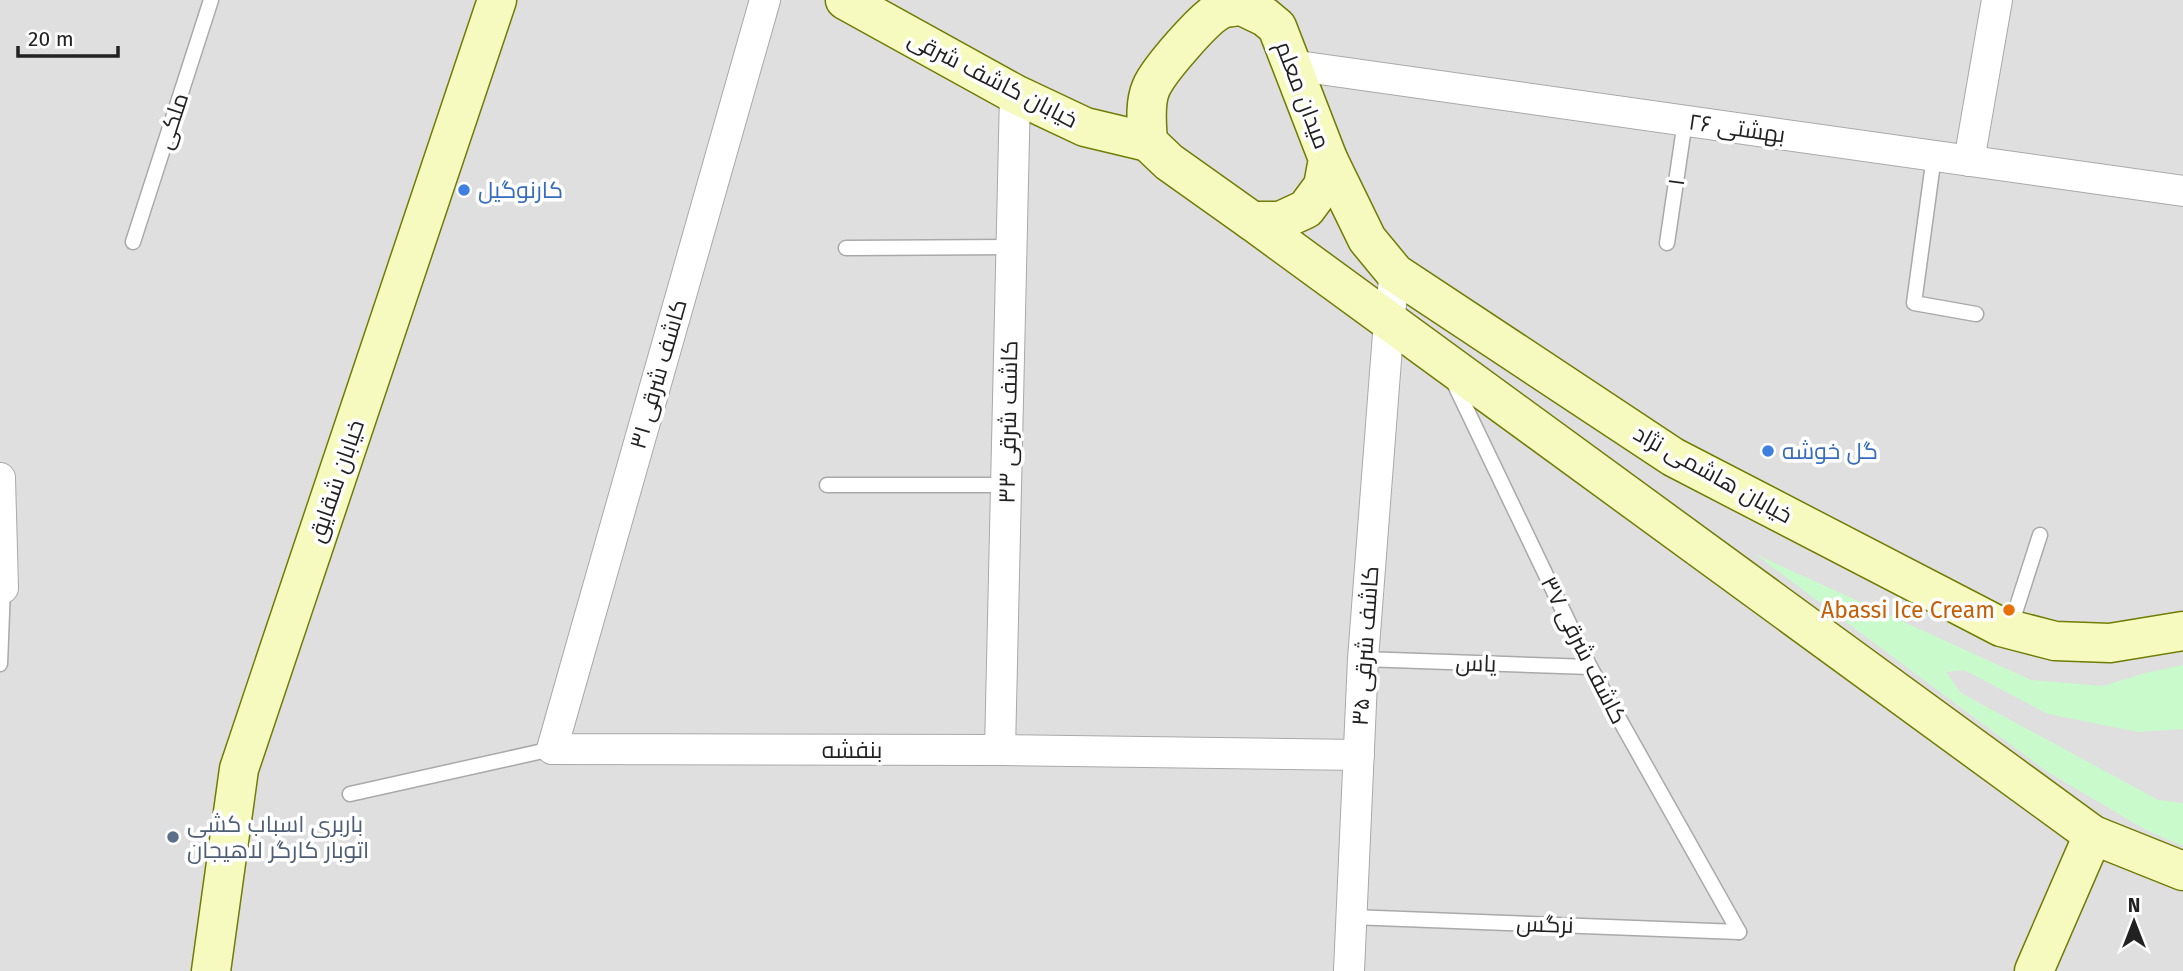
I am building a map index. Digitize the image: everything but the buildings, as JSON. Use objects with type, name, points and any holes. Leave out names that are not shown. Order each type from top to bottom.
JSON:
[{"type":"main road","name":"خیابان شقایق","points":[[211,971],[239,769],[497,0]]},
{"type":"main road","name":"خیابان کاشف شرقی","points":[[845,0],[1015,94],[1085,127],[1148,142]]},
{"type":"main road","name":"میدان معلم","points":[[1148,142],[1147,108],[1151,88],[1177,52],[1206,20],[1221,9],[1247,4],[1265,17],[1277,27],[1328,159],[1323,186],[1306,209],[1280,222],[1252,221]]},
{"type":"main road","points":[[1148,142],[1169,162],[2093,835],[2183,871]]},
{"type":"main road","name":"خیابان هاشمی نژاد","points":[[1328,159],[1367,239],[1395,273],[1673,457],[2001,627],[2055,641],[2110,643],[2183,631]]},
{"type":"main road","points":[[2034,971],[2093,835]]},
{"type":"street","name":"کاشف شرقی ۳۱","points":[[552,748],[765,0]]},
{"type":"street","points":[[1969,161],[1997,0]]},
{"type":"street","name":"بهشتی ۲۶","points":[[1291,65],[2183,191]]},
{"type":"street","name":"کاشف شرقی ۳۳","points":[[1000,750],[1015,94]]},
{"type":"street","name":"کاشف شرقی ۳۵","points":[[1349,971],[1363,660],[1395,273]]},
{"type":"street","points":[[0,478],[1,588]]},
{"type":"street","name":"بنفشه","points":[[552,748],[1359,755]]},
{"type":"lane","name":"ملکی","points":[[133,242],[211,0]]},
{"type":"lane","name":"۱","points":[[1667,243],[1685,121]]},
{"type":"lane","points":[[1934,156],[1914,303],[1976,314]]},
{"type":"lane","points":[[846,248],[1012,247]]},
{"type":"lane","name":"کاشف شرقی ۳۷","points":[[1443,361],[1590,667],[1739,932]]},
{"type":"lane","points":[[827,485],[1006,485]]},
{"type":"lane","points":[[2010,629],[2039,535]]},
{"type":"lane","points":[[0,664],[1,588]]},
{"type":"lane","name":"یاس","points":[[1363,660],[1590,667]]},
{"type":"lane","name":"بنفشه","points":[[350,794],[552,748]]},
{"type":"lane","name":"نرگس","points":[[1351,917],[1739,932]]},
{"type":"shaded area","points":[[0,0],[2183,0],[2183,971],[0,971]]},
{"type":"green space","points":[[1755,554],[2031,680],[2103,686],[2183,665],[2183,729],[2138,732],[2048,714],[1964,670],[1946,672],[1961,693],[2158,800],[2183,803],[2183,846],[2146,830],[2046,771]]},
{"type":"place","name":"کارنوگیل","points":[[464,190]]},
{"type":"place","name":"گل خوشه","points":[[1768,451]]},
{"type":"place","name":"Abassi Ice Cream","points":[[2009,610]]},
{"type":"place","name":"باربری اسباب کشی اتوبار کارگر لاهیجان","points":[[173,837]]}]
